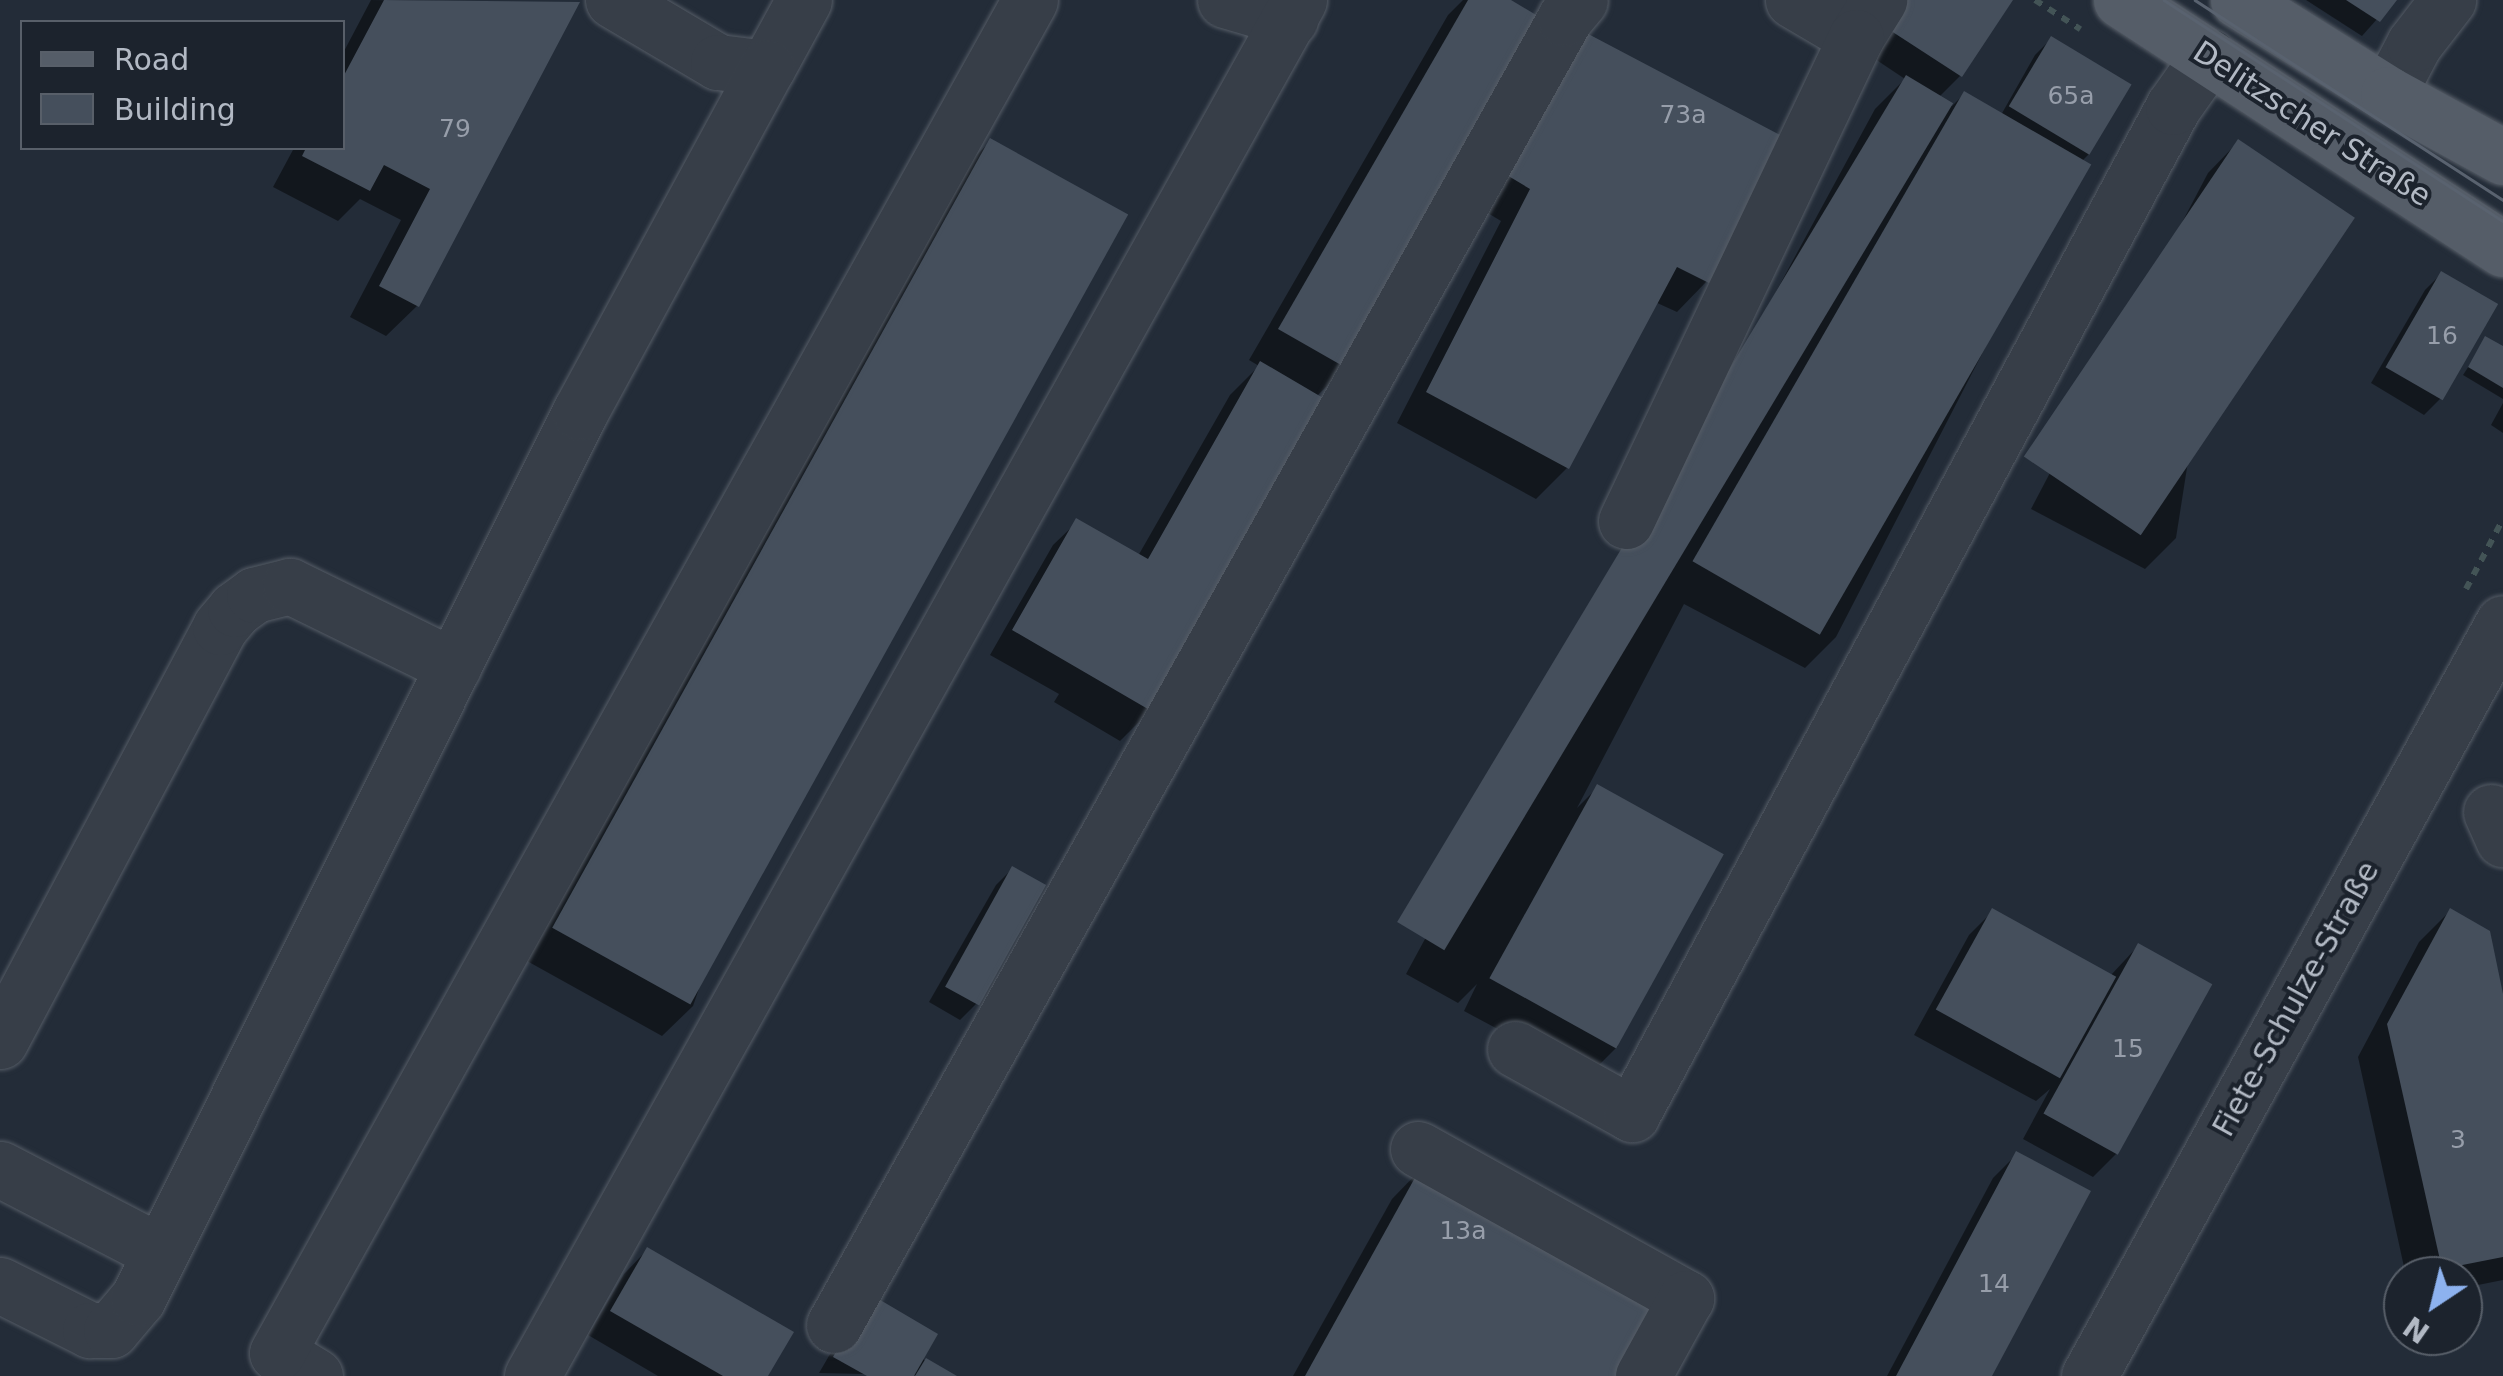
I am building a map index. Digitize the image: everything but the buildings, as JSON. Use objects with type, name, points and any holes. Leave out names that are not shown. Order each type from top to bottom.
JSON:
[{"type":"main road","name":"Delitzscher Straße","points":[[2121,0],[2503,249]]},
{"type":"main road","points":[[2238,0],[2388,94],[2503,156]]},
{"type":"street","points":[[613,0],[718,62],[767,68]]},
{"type":"street","points":[[0,1285],[90,1330],[111,1330],[138,1298],[580,412],[804,0]]},
{"type":"street","points":[[316,1376],[277,1352],[1030,0]]},
{"type":"street","points":[[532,1376],[1294,9],[1225,0]]},
{"type":"street","points":[[834,1325],[1565,18],[1580,0]]},
{"type":"street","points":[[1626,522],[1868,18],[1793,0]]},
{"type":"street","points":[[2388,94],[2414,44],[2448,0]]},
{"type":"street","points":[[1515,1049],[1632,1114],[2173,107],[2208,56]]},
{"type":"street","points":[[0,1041],[220,628],[236,608],[254,595],[290,586],[453,666]]},
{"type":"street","name":"Fiete-Schulze-Straße","points":[[2112,1362],[2503,623]]},
{"type":"street","points":[[1418,1149],[1686,1298],[1643,1376]]},
{"type":"street","points":[[0,1169],[160,1252]]},
{"type":"tram line","points":[[2164,0],[2503,221]]},
{"type":"tram line","points":[[2195,0],[2503,200]]}]
